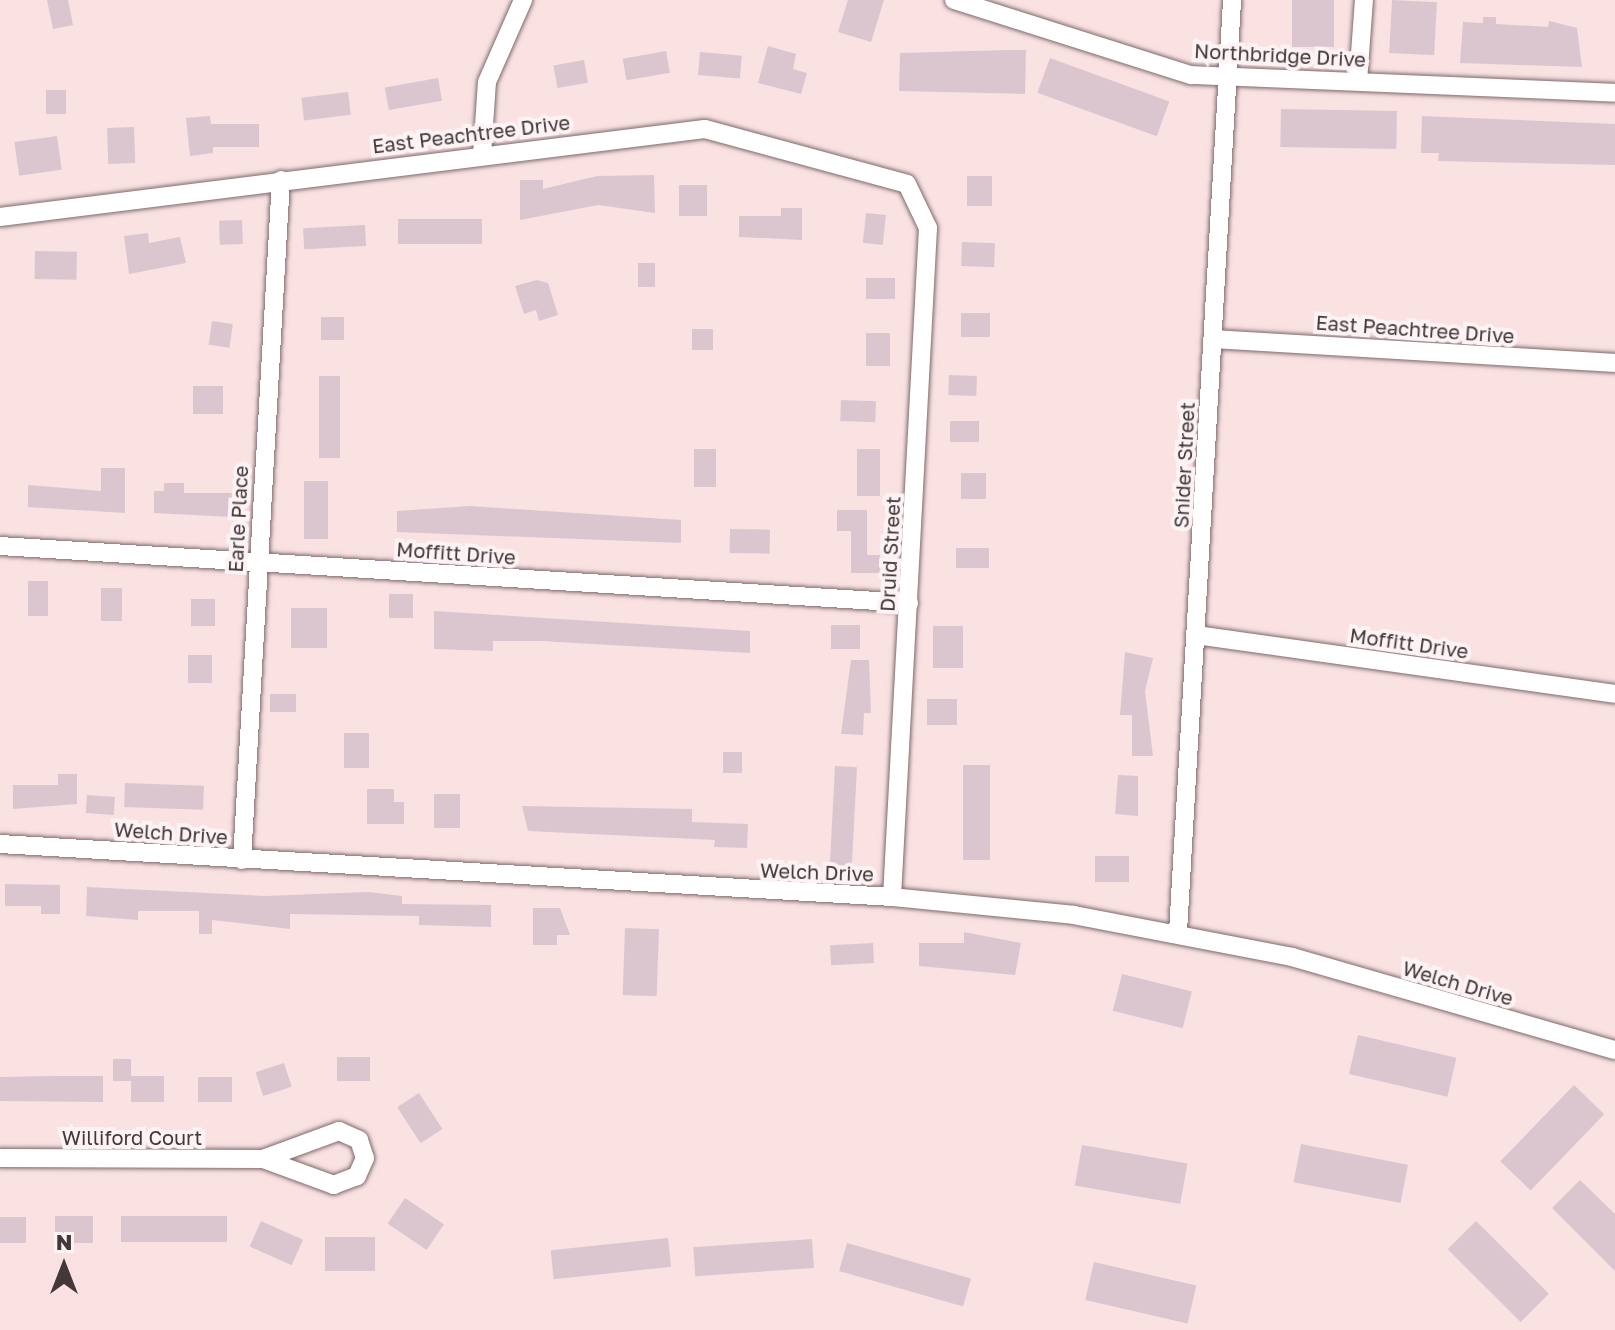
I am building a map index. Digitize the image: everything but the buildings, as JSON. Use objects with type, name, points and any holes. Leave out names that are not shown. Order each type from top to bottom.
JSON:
[{"type":"street","points":[[482,155],[487,82],[523,0]]},
{"type":"street","name":"Northbridge Drive","points":[[954,0],[1191,75],[1227,79],[1358,81],[1615,93]]},
{"type":"street","name":"Snider Street","points":[[1178,932],[1232,0]]},
{"type":"street","points":[[1358,81],[1364,0]]},
{"type":"street","name":"East Peachtree Drive","points":[[0,217],[705,129],[907,184],[926,213]]},
{"type":"street","name":"Earle Place","points":[[242,860],[281,180]]},
{"type":"street","name":"Druid Street","points":[[892,897],[926,213]]},
{"type":"street","name":"East Peachtree Drive","points":[[1213,339],[1615,363]]},
{"type":"street","name":"Moffitt Drive","points":[[0,546],[909,603]]},
{"type":"street","name":"Moffitt Drive","points":[[1196,635],[1615,694]]},
{"type":"street","name":"Welch Drive","points":[[0,844],[892,897],[1178,932],[1292,957],[1615,1050]]},
{"type":"street","name":"Williford Court","points":[[0,1158],[263,1159],[339,1131],[359,1140],[365,1158],[357,1176],[334,1185],[312,1183],[263,1159]]}]
